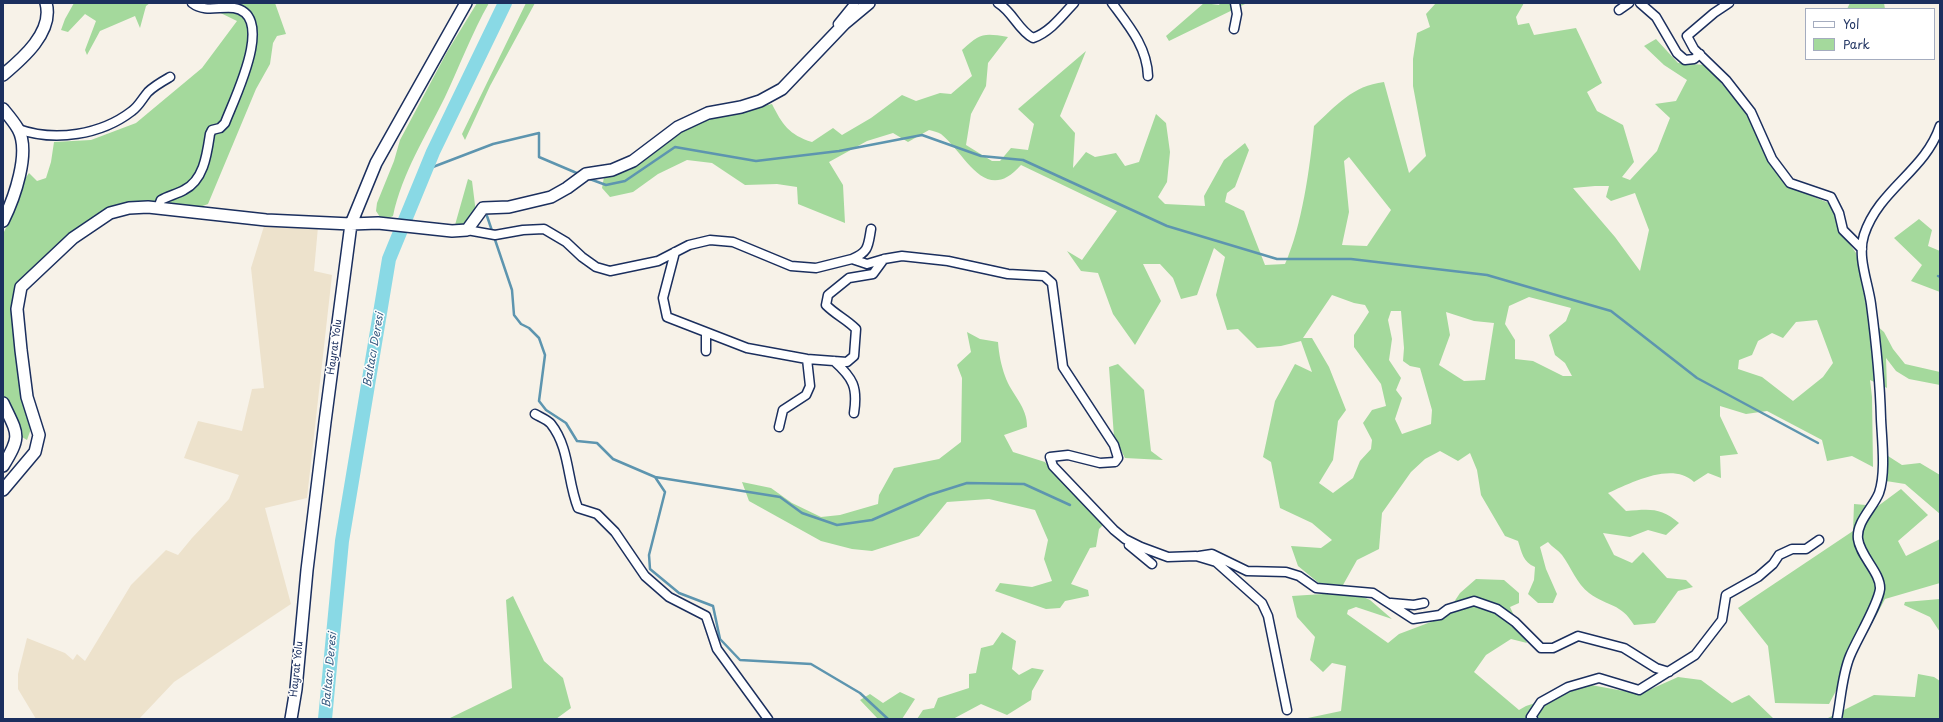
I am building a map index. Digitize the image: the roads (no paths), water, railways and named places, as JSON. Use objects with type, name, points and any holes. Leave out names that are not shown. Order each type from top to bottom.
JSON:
[{"type":"street","points":[[3,75],[22,59],[36,42],[44,27],[48,15],[46,3]]},
{"type":"street","points":[[158,208],[161,200],[185,190],[196,182],[203,167],[210,134],[212,130],[220,128],[225,123],[246,73],[252,39],[253,32],[250,21],[242,11],[233,8],[212,9],[196,6],[192,3]]},
{"type":"street","name":"Hayrat Yolu","points":[[291,719],[296,689],[307,570],[351,224],[376,163],[466,3]]},
{"type":"street","points":[[467,230],[483,208],[509,207],[551,196],[567,188],[586,174],[612,170],[633,161],[678,126],[708,113],[760,101],[782,89],[845,23],[869,3]]},
{"type":"street","points":[[998,3],[1014,17],[1025,34],[1033,38],[1040,35],[1054,24],[1074,3]]},
{"type":"street","points":[[1112,3],[1131,27],[1138,41],[1148,64],[1148,76]]},
{"type":"street","points":[[1234,29],[1237,14],[1235,3]]},
{"type":"street","points":[[1619,10],[1629,3]]},
{"type":"street","points":[[1640,3],[1656,17],[1676,53],[1684,60],[1694,59],[1700,54]]},
{"type":"street","points":[[1729,3],[1714,13],[1687,36],[1700,54],[1726,80],[1751,112],[1772,159],[1790,183],[1831,197],[1839,212],[1843,230],[1862,250]]},
{"type":"street","points":[[817,52],[852,4]]},
{"type":"street","points":[[18,129],[30,133],[54,135],[76,134],[98,130],[132,112],[139,106],[149,91],[170,77]]},
{"type":"street","points":[[3,109],[18,129],[23,149],[16,187],[3,221]]},
{"type":"street","points":[[1837,719],[1849,658],[1880,588],[1874,572],[1863,553],[1858,538],[1862,523],[1879,493],[1882,474],[1878,369],[1871,303],[1862,250],[1863,236],[1873,215],[1886,197],[1924,158],[1932,147],[1940,126]]},
{"type":"street","points":[[3,490],[35,452],[39,435],[27,397],[21,350],[17,309],[21,287],[73,238],[110,213],[129,208],[158,208],[266,220],[351,224],[378,223],[452,231],[467,230],[495,235],[523,230],[544,229],[566,242],[582,257],[596,267],[610,271],[658,261],[690,245],[710,240],[733,242],[791,266],[816,268],[852,259],[864,253],[868,246],[871,229]]},
{"type":"street","points":[[675,252],[663,298],[667,317],[747,348],[807,359],[847,362],[854,356],[856,329],[849,322],[835,315],[826,305],[828,295],[849,278],[873,274],[884,259]]},
{"type":"street","points":[[852,259],[867,264],[902,256],[948,261],[1008,274],[1044,276],[1052,283],[1063,367],[1114,444],[1118,458],[1115,462],[1100,463],[1068,455],[1050,457],[1053,466],[1114,530],[1125,539],[1141,547],[1168,557],[1212,554],[1247,570],[1286,572],[1299,576],[1316,588],[1373,593],[1412,619],[1440,615],[1448,609],[1474,601],[1497,609],[1515,622],[1541,648],[1553,648],[1578,636],[1624,648],[1656,668],[1669,672]]},
{"type":"street","points":[[706,333],[706,351]]},
{"type":"street","points":[[779,427],[783,410],[806,395],[810,386],[807,359]]},
{"type":"street","points":[[834,361],[849,375],[852,381],[856,398],[854,413]]},
{"type":"street","points":[[3,403],[17,438],[15,447],[3,466]]},
{"type":"street","points":[[535,414],[551,423],[564,447],[574,498],[578,508],[597,514],[615,532],[645,576],[669,598],[706,616],[717,649],[768,719]]},
{"type":"street","points":[[1125,539],[1132,548],[1152,564]]},
{"type":"street","points":[[1533,719],[1531,717],[1541,702],[1568,687],[1599,678],[1639,690],[1669,672],[1695,655],[1722,620],[1726,595],[1758,577],[1773,564],[1779,555],[1792,549],[1806,549],[1819,540]]},
{"type":"street","points":[[1196,556],[1216,562],[1262,603],[1268,616],[1287,710]]},
{"type":"street","points":[[1389,603],[1414,605],[1424,603]]},
{"type":"waterway","name":"Baltacı Deresi","points":[[325,719],[342,541],[389,259],[433,152],[505,3]]},
{"type":"waterway","points":[[425,170],[493,144],[539,133],[539,157],[579,174]]},
{"type":"waterway","points":[[587,178],[606,185],[625,181],[675,147],[756,161],[839,151],[922,135],[981,156],[1023,160],[1167,226],[1277,259],[1351,259],[1487,275],[1611,311],[1697,378],[1818,443]]},
{"type":"waterway","points":[[487,216],[512,290],[514,315],[521,324],[529,328],[539,338],[545,355],[539,401],[546,410],[566,423],[577,441],[597,443],[613,459],[655,477],[665,492],[649,555],[650,569],[679,593],[713,606],[720,639],[740,660],[811,664],[860,693],[888,719]]},
{"type":"waterway","points":[[655,477],[780,497],[802,513],[837,525],[872,520],[929,495],[967,483],[1024,484],[1070,505]]}]
